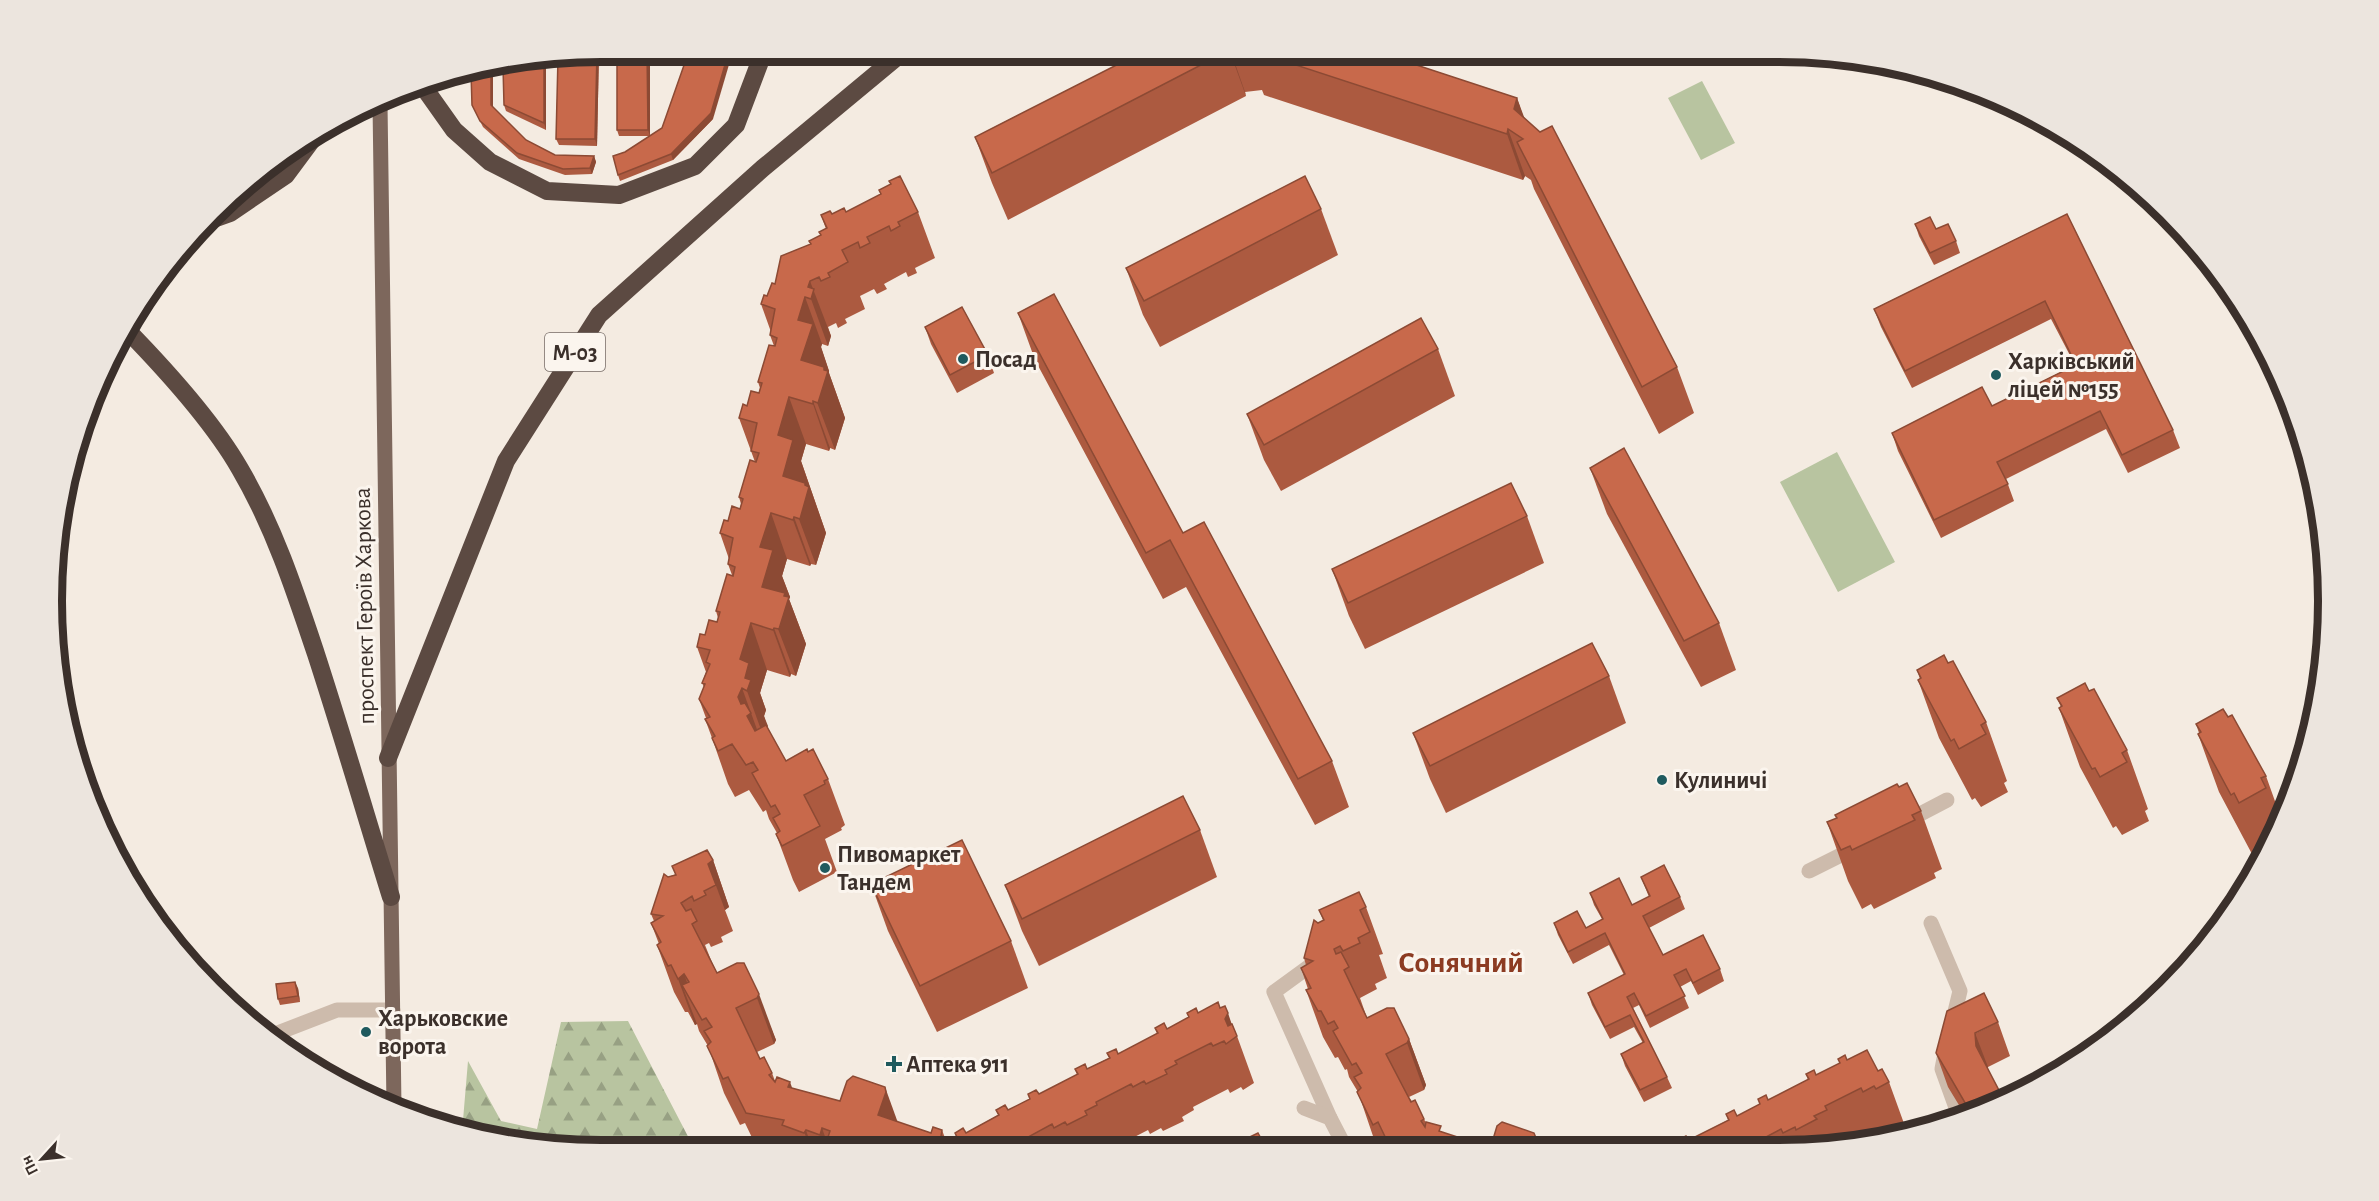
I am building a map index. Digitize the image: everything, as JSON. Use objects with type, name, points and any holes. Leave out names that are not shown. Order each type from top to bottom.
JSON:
[{"type":"highway","points":[[426,90],[454,130],[490,162],[547,191],[619,195],[695,166],[736,125],[760,62]]},
{"type":"highway","name":"М-03","points":[[388,758],[506,461],[598,315],[763,168],[891,62]]},
{"type":"highway","points":[[223,216],[286,175],[305,150]]},
{"type":"highway","points":[[132,335],[200,413],[240,468],[267,521],[292,583],[320,665],[391,897]]},
{"type":"main road","name":"проспект Героїв Харкова","points":[[380,109],[394,1098]]},
{"type":"street","points":[[1894,828],[1947,800]]},
{"type":"street","points":[[1809,871],[1872,838]]},
{"type":"street","points":[[1931,923],[1959,991],[1942,1069],[1957,1109]]},
{"type":"street","points":[[1322,957],[1274,992],[1341,1140]]},
{"type":"street","points":[[278,1033],[337,1010],[393,1010]]},
{"type":"street","points":[[1304,1108],[1330,1118]]},
{"type":"green space","points":[[1702,81],[1735,143],[1701,160],[1668,98]]},
{"type":"green space","points":[[1837,452],[1895,562],[1838,592],[1780,482]]},
{"type":"green space","points":[[628,1021],[690,1140],[565,1138],[530,1135],[463,1121],[468,1061],[501,1121],[537,1129],[561,1022]]},
{"type":"building","points":[[597,62],[595,139],[556,139],[558,64]]},
{"type":"building","points":[[617,62],[647,62],[648,130],[617,130]]},
{"type":"building","points":[[685,62],[726,62],[711,113],[671,154],[618,175],[613,156],[625,152],[662,128]]},
{"type":"building","points":[[1122,62],[1207,62],[992,173],[975,137]]},
{"type":"building","points":[[1287,62],[1407,62],[1517,98],[1514,109],[1540,132],[1552,126],[1677,367],[1642,387],[1517,142],[1523,139],[1508,129],[1507,134]]},
{"type":"building","points":[[544,65],[544,123],[504,105],[503,71]]},
{"type":"building","points":[[491,73],[491,105],[526,140],[555,155],[594,156],[590,168],[563,169],[517,153],[480,121],[472,105],[471,78]]},
{"type":"building","points":[[900,176],[918,212],[898,222],[900,226],[891,231],[889,226],[867,237],[870,243],[860,248],[858,242],[842,250],[848,262],[828,273],[830,277],[821,281],[819,277],[810,281],[808,287],[814,289],[811,299],[805,297],[798,320],[813,324],[801,360],[824,367],[824,370],[828,371],[818,403],[813,401],[813,404],[789,397],[778,435],[793,440],[783,476],[805,483],[809,487],[800,519],[794,517],[793,520],[771,513],[760,547],[773,550],[762,587],[785,593],[784,596],[789,597],[779,629],[774,628],[773,630],[751,623],[740,659],[749,663],[745,678],[751,680],[747,691],[742,688],[738,697],[741,704],[745,703],[751,713],[747,716],[755,731],[766,725],[786,761],[807,749],[808,752],[813,749],[828,779],[824,781],[825,784],[804,795],[820,826],[782,846],[776,834],[780,831],[773,818],[780,814],[775,805],[771,807],[752,773],[758,770],[753,762],[746,765],[732,744],[718,751],[712,738],[715,736],[705,719],[710,717],[699,699],[705,684],[702,683],[710,664],[706,662],[710,650],[697,647],[700,634],[705,635],[709,620],[717,622],[720,612],[716,611],[727,574],[733,576],[735,567],[728,564],[733,538],[720,533],[724,520],[728,521],[732,506],[740,509],[743,499],[739,497],[750,460],[756,462],[759,453],[751,451],[757,423],[739,418],[743,404],[747,406],[751,391],[759,393],[762,383],[758,382],[769,345],[775,346],[777,338],[770,335],[775,309],[761,304],[764,295],[767,296],[772,283],[775,284],[781,256],[811,244],[809,241],[821,235],[819,232],[827,228],[821,215],[830,211],[832,214],[844,208],[846,212],[881,194],[879,190],[891,184],[889,181]]},
{"type":"building","points":[[1305,176],[1321,209],[1144,301],[1126,268]]},
{"type":"building","points":[[2067,214],[2173,430],[2122,455],[2100,411],[1997,462],[2008,484],[1934,520],[1892,433],[1982,387],[1992,406],[2076,365],[2045,301],[1905,371],[1874,309]]},
{"type":"building","points":[[1930,217],[1936,229],[1948,224],[1956,241],[1930,253],[1915,224]]},
{"type":"building","points":[[1054,294],[1183,533],[1204,522],[1332,761],[1298,779],[1170,540],[1146,553],[1018,313]]},
{"type":"building","points":[[962,307],[988,355],[950,375],[925,327]]},
{"type":"building","points":[[1421,318],[1438,349],[1264,445],[1247,414]]},
{"type":"building","points":[[1624,448],[1719,623],[1684,641],[1590,468]]},
{"type":"building","points":[[1511,483],[1527,516],[1348,603],[1332,569]]},
{"type":"building","points":[[1592,643],[1609,676],[1430,766],[1413,733]]},
{"type":"building","points":[[1944,655],[1948,663],[1953,661],[1986,722],[1981,725],[1986,734],[1959,749],[1954,739],[1951,741],[1918,680],[1921,678],[1917,670]]},
{"type":"building","points":[[2085,683],[2089,691],[2094,689],[2127,750],[2122,753],[2127,762],[2100,777],[2095,768],[2092,769],[2059,708],[2062,706],[2057,698]]},
{"type":"building","points":[[2223,709],[2228,717],[2232,715],[2266,776],[2261,778],[2266,788],[2239,803],[2234,793],[2231,795],[2198,734],[2201,732],[2196,724]]},
{"type":"building","points":[[1907,783],[1921,811],[1912,815],[1915,820],[1852,850],[1850,846],[1841,850],[1827,822],[1837,818],[1835,815],[1897,784],[1899,787]]},
{"type":"building","points":[[1183,796],[1200,830],[1022,919],[1005,885]]},
{"type":"building","points":[[962,840],[1011,941],[920,986],[871,884]]},
{"type":"building","points":[[707,850],[713,860],[708,864],[716,885],[704,891],[706,895],[694,901],[692,896],[681,903],[686,911],[691,909],[697,921],[692,924],[717,973],[737,963],[744,963],[759,994],[757,998],[736,1008],[760,1059],[764,1057],[772,1073],[769,1075],[775,1082],[777,1077],[790,1082],[788,1087],[840,1101],[847,1081],[853,1076],[885,1087],[886,1092],[878,1115],[931,1133],[933,1127],[942,1130],[941,1136],[951,1140],[838,1140],[828,1137],[830,1131],[822,1128],[820,1135],[806,1130],[804,1133],[782,1125],[784,1120],[746,1113],[728,1077],[723,1079],[707,1046],[711,1042],[704,1031],[712,1027],[706,1018],[702,1020],[682,985],[689,982],[684,974],[678,979],[657,945],[661,942],[651,923],[663,916],[651,914],[664,874],[668,877],[676,875],[672,866]]},
{"type":"building","points":[[1664,865],[1680,897],[1643,916],[1663,955],[1703,935],[1720,969],[1693,983],[1686,969],[1674,975],[1685,996],[1646,1016],[1634,993],[1627,997],[1667,1077],[1640,1090],[1621,1054],[1644,1042],[1630,1015],[1605,1027],[1588,993],[1625,974],[1605,933],[1568,952],[1554,923],[1577,911],[1586,928],[1603,919],[1590,893],[1619,878],[1632,905],[1650,896],[1641,877]]},
{"type":"building","points":[[1359,892],[1366,907],[1360,910],[1370,932],[1358,938],[1360,943],[1343,951],[1340,946],[1334,949],[1336,954],[1341,952],[1349,967],[1344,970],[1367,1018],[1387,1008],[1394,1008],[1409,1039],[1407,1043],[1386,1054],[1411,1102],[1415,1100],[1424,1119],[1421,1121],[1425,1127],[1426,1122],[1441,1126],[1439,1131],[1467,1140],[1387,1140],[1378,1122],[1373,1125],[1357,1092],[1361,1088],[1354,1077],[1362,1073],[1356,1063],[1352,1065],[1333,1031],[1338,1028],[1334,1021],[1328,1024],[1306,990],[1311,988],[1301,968],[1313,961],[1304,958],[1314,920],[1318,923],[1324,920],[1319,910]]},
{"type":"building","points":[[295,982],[298,996],[278,999],[276,984]]},
{"type":"building","points":[[1984,993],[1998,1022],[1975,1033],[1976,1046],[2000,1092],[1967,1105],[1936,1053],[1947,1011]]},
{"type":"building","points":[[1218,1002],[1220,1008],[1225,1006],[1228,1013],[1225,1019],[1228,1026],[1232,1024],[1237,1036],[1226,1044],[1224,1041],[1213,1046],[1211,1043],[1175,1061],[1177,1064],[1165,1070],[1167,1074],[1146,1084],[1144,1081],[1133,1087],[1131,1084],[1096,1102],[1097,1105],[1085,1111],[1087,1115],[1067,1125],[1065,1122],[1054,1128],[1052,1124],[1023,1140],[951,1140],[957,1137],[955,1133],[963,1128],[966,1133],[999,1115],[996,1110],[1005,1105],[1008,1110],[1030,1099],[1028,1094],[1036,1090],[1039,1094],[1078,1074],[1075,1069],[1085,1064],[1087,1069],[1110,1058],[1107,1053],[1116,1049],[1118,1054],[1158,1033],[1155,1028],[1164,1023],[1167,1029],[1189,1017],[1187,1013],[1196,1008],[1198,1013]]},
{"type":"building","points":[[1867,1050],[1878,1071],[1882,1069],[1889,1082],[1876,1089],[1874,1086],[1863,1092],[1861,1088],[1825,1106],[1827,1110],[1814,1116],[1817,1119],[1796,1130],[1795,1127],[1783,1133],[1781,1129],[1760,1140],[1689,1140],[1729,1120],[1726,1114],[1734,1110],[1737,1116],[1760,1104],[1758,1099],[1766,1095],[1768,1100],[1809,1079],[1806,1074],[1814,1070],[1816,1075],[1840,1063],[1838,1059],[1845,1055],[1847,1060]]},
{"type":"building","points":[[1502,1122],[1534,1133],[1536,1138],[1535,1140],[1493,1140],[1497,1126]]},
{"type":"building","points":[[1258,1133],[1262,1140],[1244,1140]]},
{"type":"place","name":"Посад","points":[[963,359]]},
{"type":"place","name":"Харківський ліцей №155","points":[[1996,375]]},
{"type":"place","name":"Кулиничі","points":[[1662,780]]},
{"type":"place","name":"Пивомаркет Тандем","points":[[825,868]]},
{"type":"place","name":"Харьковские ворота","points":[[366,1032]]},
{"type":"place","name":"Аптека 911","points":[[894,1064]]},
{"type":"district","name":"Сонячний","points":[[1461,962]]}]
